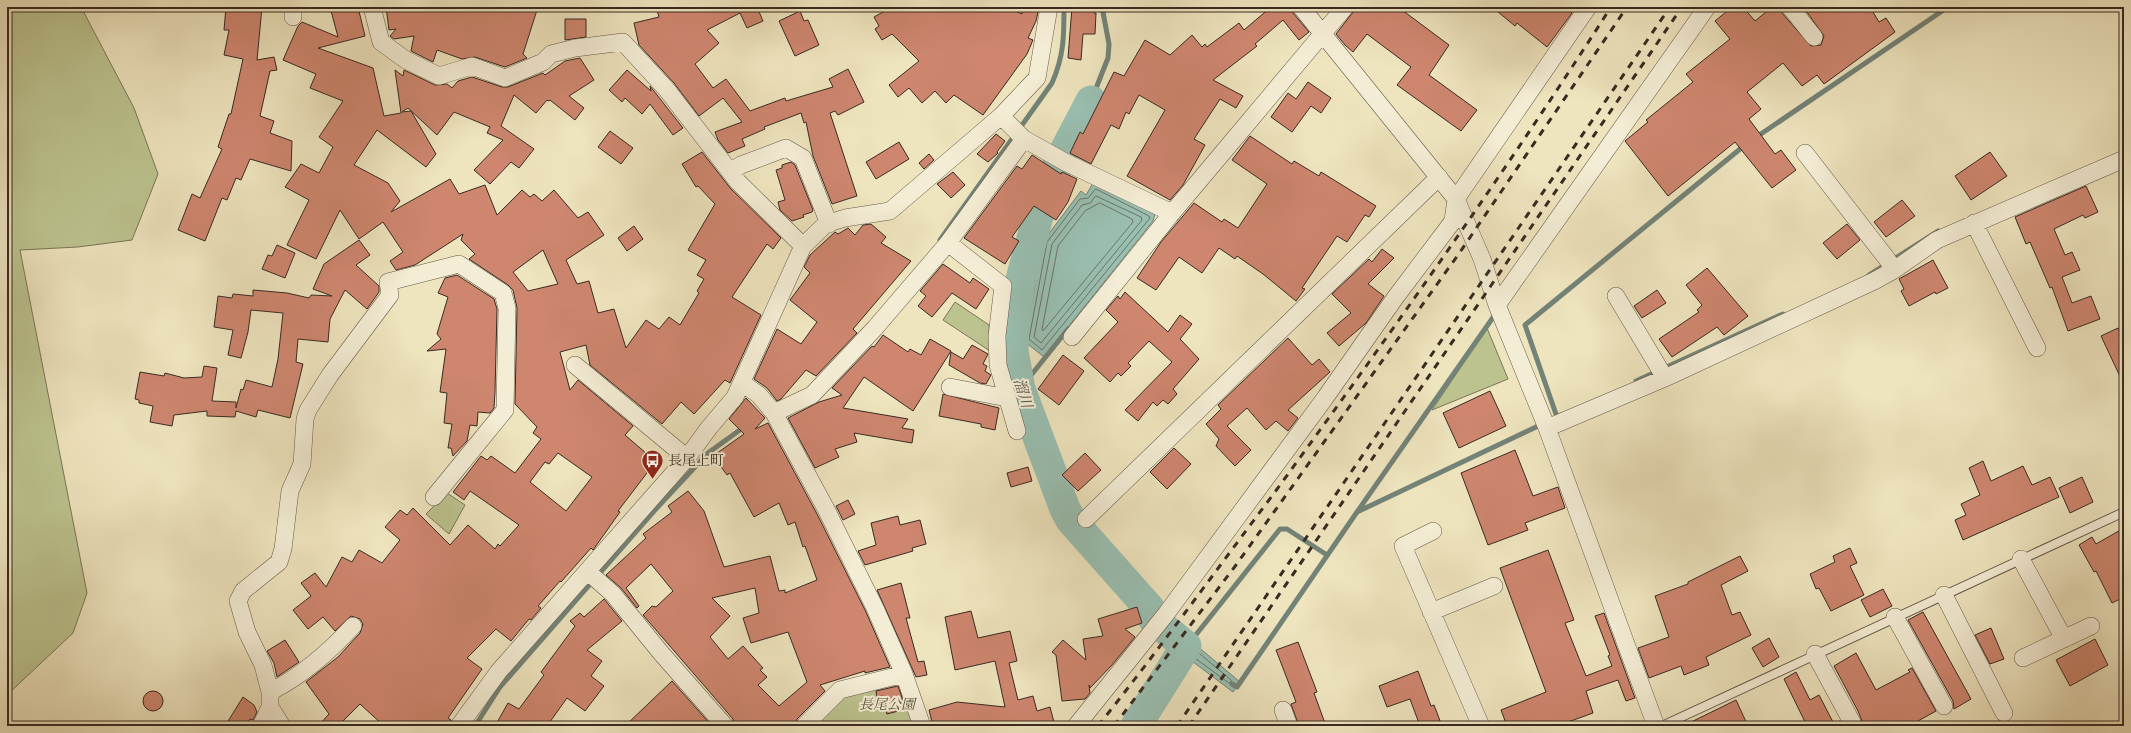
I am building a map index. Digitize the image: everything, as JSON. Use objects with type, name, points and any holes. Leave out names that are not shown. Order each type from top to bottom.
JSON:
[{"type":"street","points":[[372,7],[381,42],[406,60],[438,76],[472,66],[505,78],[543,62],[551,54],[575,48],[623,42],[667,90],[738,182],[803,246]]},
{"type":"street","points":[[459,726],[499,671],[687,458],[708,429],[735,397],[803,246],[829,224],[844,218],[890,211],[1005,120],[1036,78],[1049,7]]},
{"type":"street","points":[[1301,7],[1456,199],[1482,259],[1497,305],[1547,428],[1656,726]]},
{"type":"street","points":[[1072,337],[1319,29],[1345,7]]},
{"type":"street","points":[[1076,726],[1166,614],[1265,482],[1395,298],[1453,221],[1456,199],[1588,7]]},
{"type":"street","points":[[1497,305],[1707,7]]},
{"type":"street","points":[[1790,7],[1814,37]]},
{"type":"street","points":[[1005,120],[1024,139],[1064,162],[1172,213]]},
{"type":"street","points":[[774,412],[812,395],[875,328],[948,242],[1024,139]]},
{"type":"street","points":[[730,172],[741,165],[786,148],[803,158],[829,224]]},
{"type":"street","points":[[1805,153],[1891,265]]},
{"type":"street","points":[[1547,428],[1662,372],[1891,265],[1937,240],[2124,159]]},
{"type":"street","points":[[1086,519],[1439,177]]},
{"type":"street","points":[[1974,223],[2037,348]]},
{"type":"street","points":[[948,242],[1003,286],[997,336],[998,364],[1017,431]]},
{"type":"street","points":[[282,726],[270,699],[263,666],[247,632],[238,601],[243,591],[279,562],[283,549],[290,491],[302,464],[305,419],[308,410],[330,375],[390,295],[388,282],[458,264],[503,293],[507,308],[505,410],[434,497]]},
{"type":"street","points":[[1616,296],[1662,372]]},
{"type":"street","points":[[575,365],[687,458]]},
{"type":"street","points":[[742,383],[762,399],[774,412],[826,509],[875,608],[904,674],[922,726]]},
{"type":"street","points":[[950,387],[1007,398]]},
{"type":"street","points":[[1433,531],[1403,546],[1481,726]]},
{"type":"street","points":[[2021,559],[2064,639]]},
{"type":"street","points":[[588,571],[605,587],[725,726]]},
{"type":"street","points":[[1431,612],[1494,586]]},
{"type":"street","points":[[1944,594],[2004,713]]},
{"type":"street","points":[[1895,617],[1944,706]]},
{"type":"street","points":[[261,726],[270,699],[318,661],[353,626]]},
{"type":"street","points":[[2023,658],[2091,626]]},
{"type":"street","points":[[1815,654],[1854,726]]},
{"type":"street","points":[[804,726],[840,690],[904,674]]},
{"type":"street","points":[[1283,710],[1289,726]]},
{"type":"lane","points":[[1662,726],[1944,594],[2124,512]]},
{"type":"green space","points":[[7,7],[81,7],[134,108],[158,174],[132,240],[78,247],[20,250],[87,593],[73,633],[7,695]]},
{"type":"green space","points":[[955,302],[989,325],[990,351],[943,320]]},
{"type":"green space","points":[[1487,328],[1508,379],[1432,410]]},
{"type":"green space","points":[[447,493],[465,505],[449,534],[426,514]]},
{"type":"green space","name":"長尾公園","points":[[901,678],[917,726],[813,726],[847,693]]},
{"type":"water","points":[[1093,183],[1155,214],[1153,221],[1044,357],[1024,341],[1044,240],[1081,191],[1086,195]]},
{"type":"water","points":[[1159,614],[1240,682],[1233,692],[1148,628]]},
{"type":"building","points":[[226,7],[262,7],[257,60],[274,57],[277,70],[270,71],[260,116],[274,121],[270,133],[292,141],[291,171],[250,159],[241,180],[236,178],[227,200],[222,198],[205,241],[178,230],[192,194],[200,198],[222,149],[218,147],[229,114],[231,114],[243,59],[224,55],[229,30],[224,30]]},
{"type":"building","points":[[330,7],[358,7],[365,36],[318,48],[373,68],[384,116],[401,113],[395,70],[403,76],[404,70],[435,85],[447,84],[452,88],[458,81],[472,77],[502,87],[508,87],[543,73],[545,75],[565,61],[580,58],[594,80],[569,96],[584,108],[575,120],[550,100],[547,100],[536,113],[514,95],[501,126],[534,149],[519,168],[511,162],[490,184],[474,170],[503,140],[487,133],[490,127],[454,112],[437,135],[408,108],[402,112],[411,111],[436,154],[426,167],[377,130],[354,165],[388,183],[400,201],[391,212],[450,179],[459,194],[485,185],[497,215],[522,190],[530,197],[534,194],[542,201],[554,190],[578,218],[588,212],[604,235],[566,260],[577,284],[589,281],[598,313],[614,309],[626,348],[646,320],[659,329],[669,317],[680,325],[699,293],[697,291],[704,279],[697,275],[706,260],[688,250],[715,204],[698,186],[696,187],[682,164],[702,152],[731,189],[781,238],[773,249],[767,244],[732,297],[761,315],[730,383],[725,380],[694,414],[681,402],[662,424],[590,365],[586,345],[560,352],[570,390],[578,380],[633,426],[625,435],[654,460],[648,467],[650,469],[618,511],[620,512],[593,550],[591,548],[561,582],[560,581],[538,606],[541,608],[531,620],[529,619],[511,641],[496,629],[467,658],[482,669],[448,718],[451,720],[449,726],[384,726],[360,704],[338,726],[318,726],[329,714],[306,682],[338,657],[360,633],[363,624],[360,619],[351,616],[335,631],[323,617],[308,629],[293,610],[311,596],[301,583],[315,573],[326,587],[342,557],[352,562],[359,550],[382,563],[400,540],[385,527],[400,510],[407,515],[413,508],[450,545],[468,525],[495,549],[498,544],[500,546],[519,525],[470,491],[464,500],[453,492],[481,456],[487,460],[491,456],[515,473],[541,439],[533,433],[537,427],[515,404],[517,308],[513,290],[508,285],[469,259],[475,254],[461,240],[463,234],[415,265],[396,270],[390,261],[403,252],[383,222],[359,239],[340,210],[316,259],[287,245],[309,200],[285,187],[301,164],[319,173],[333,147],[319,137],[343,101],[310,88],[316,74],[283,60],[298,26],[302,22],[338,37]],"holes":[[[543,250],[558,284],[528,291],[513,272]],[[558,453],[592,477],[566,511],[530,482],[545,462],[549,464]]]},
{"type":"building","points":[[386,7],[525,7],[537,10],[523,54],[527,58],[505,67],[475,57],[462,59],[437,50],[433,62],[411,51],[414,36],[394,39],[390,36],[396,29],[389,30]]},
{"type":"building","points":[[656,7],[757,7],[763,21],[747,28],[740,13],[707,30],[719,43],[695,64],[713,88],[726,79],[750,111],[785,98],[786,101],[833,87],[829,79],[848,69],[864,102],[838,115],[835,111],[830,113],[857,196],[832,204],[813,156],[806,122],[804,123],[801,113],[764,127],[765,129],[742,139],[745,146],[728,153],[718,140],[715,132],[742,122],[723,98],[699,116],[674,83],[639,45],[634,23],[659,17]]},
{"type":"building","points":[[892,7],[1006,7],[1022,14],[1022,7],[1039,7],[1036,21],[1028,38],[1033,40],[1027,54],[983,115],[954,95],[946,103],[935,91],[922,103],[909,88],[898,97],[889,85],[919,61],[892,34],[882,40],[875,29],[879,26],[874,17]]},
{"type":"building","points":[[1072,7],[1094,7],[1094,13],[1096,13],[1095,34],[1083,34],[1081,60],[1068,58]]},
{"type":"building","points":[[1271,7],[1291,7],[1293,13],[1309,32],[1299,40],[1283,20],[1255,44],[1257,46],[1213,80],[1243,96],[1236,108],[1220,99],[1194,139],[1205,145],[1183,185],[1170,200],[1127,176],[1165,110],[1139,95],[1129,114],[1126,112],[1119,129],[1111,125],[1091,164],[1070,153],[1080,132],[1083,134],[1114,72],[1124,76],[1145,40],[1170,55],[1192,35],[1202,47],[1205,44],[1207,47],[1239,23],[1244,30]]},
{"type":"building","points":[[1357,7],[1398,7],[1449,45],[1429,75],[1477,110],[1461,131],[1397,85],[1411,67],[1367,34],[1353,52],[1345,45],[1336,34]]},
{"type":"building","points":[[1492,7],[1564,7],[1572,13],[1547,47],[1517,23],[1515,26]]},
{"type":"building","points":[[1732,7],[1743,7],[1755,21],[1772,7],[1780,7],[1782,13],[1811,46],[1821,45],[1824,36],[1804,8],[1806,7],[1870,7],[1879,22],[1886,18],[1895,32],[1824,84],[1817,75],[1802,86],[1783,63],[1747,92],[1761,109],[1749,119],[1775,154],[1781,150],[1796,170],[1772,188],[1735,142],[1668,196],[1625,141],[1648,122],[1646,120],[1693,82],[1686,74],[1730,39],[1715,21]]},
{"type":"building","points":[[800,11],[804,21],[808,20],[819,45],[795,56],[779,21]]},
{"type":"building","points":[[565,19],[586,19],[586,37],[565,40]]},
{"type":"building","points":[[627,70],[651,91],[650,86],[683,128],[673,135],[650,104],[642,114],[625,98],[622,102],[609,90]]},
{"type":"building","points":[[1308,82],[1331,98],[1321,113],[1311,106],[1292,132],[1271,117],[1288,93],[1296,99]]},
{"type":"building","points":[[610,131],[633,148],[621,164],[598,147]]},
{"type":"building","points":[[996,134],[1005,141],[997,152],[998,153],[988,162],[977,154]]},
{"type":"building","points":[[1250,136],[1292,164],[1294,161],[1319,176],[1321,172],[1376,206],[1369,217],[1365,215],[1347,242],[1337,236],[1302,288],[1305,289],[1296,301],[1263,274],[1237,256],[1235,259],[1219,248],[1202,273],[1179,257],[1156,290],[1137,278],[1161,242],[1194,203],[1222,222],[1224,219],[1238,228],[1267,184],[1232,160]]},
{"type":"building","points":[[899,142],[909,159],[876,179],[866,162]]},
{"type":"building","points":[[1990,152],[2007,176],[1971,200],[1955,176]]},
{"type":"building","points":[[929,154],[934,160],[924,169],[919,163]]},
{"type":"building","points":[[1032,155],[1061,174],[1062,172],[1077,179],[1068,202],[1056,220],[1034,206],[1012,237],[1019,241],[1005,264],[964,238],[1017,166],[1022,169]]},
{"type":"building","points":[[791,162],[795,165],[813,210],[812,212],[803,215],[804,217],[792,221],[780,210],[778,202],[785,200],[776,170],[782,168],[782,165]]},
{"type":"building","points":[[953,172],[965,185],[951,198],[937,184]]},
{"type":"building","points":[[2086,186],[2098,212],[2085,218],[2083,215],[2054,229],[2065,255],[2072,252],[2080,270],[2062,277],[2072,303],[2091,296],[2100,319],[2068,331],[2052,287],[2050,288],[2030,242],[2026,244],[2015,217]]},
{"type":"building","points":[[1902,200],[1915,216],[1886,237],[1874,222]]},
{"type":"building","points":[[871,224],[886,237],[881,243],[911,261],[853,329],[857,333],[816,376],[806,370],[781,399],[777,401],[767,388],[754,379],[777,329],[801,344],[817,322],[790,300],[810,273],[804,267],[810,255],[835,232],[838,234],[848,228],[855,235],[863,225]]},
{"type":"building","points":[[1847,224],[1860,240],[1837,259],[1823,243]]},
{"type":"building","points":[[634,226],[643,239],[627,251],[618,238]]},
{"type":"building","points":[[359,240],[370,255],[356,265],[379,286],[379,292],[367,309],[345,290],[330,319],[328,342],[298,339],[296,362],[303,364],[290,418],[258,410],[256,417],[236,411],[235,417],[207,416],[207,411],[174,415],[172,426],[150,422],[153,406],[139,403],[139,400],[135,399],[140,372],[164,376],[165,373],[184,378],[202,377],[204,366],[217,368],[212,401],[236,402],[236,408],[241,389],[243,390],[246,380],[272,387],[278,359],[283,313],[251,310],[248,332],[241,358],[228,355],[233,330],[214,327],[218,296],[232,298],[233,294],[253,296],[253,290],[287,293],[309,298],[311,295],[332,296],[313,289],[324,264]]},
{"type":"building","points":[[277,245],[295,253],[285,278],[262,269],[268,255],[272,256]]},
{"type":"building","points":[[1382,249],[1394,258],[1368,284],[1384,296],[1366,323],[1339,346],[1327,333],[1351,313],[1332,294],[1369,259],[1372,262]]},
{"type":"building","points":[[1933,260],[1948,288],[1936,294],[1935,292],[1909,306],[1901,291],[1904,289],[1899,279]]},
{"type":"building","points":[[943,264],[970,283],[973,278],[989,289],[976,309],[952,293],[932,317],[918,306],[926,296],[920,291]]},
{"type":"building","points":[[1707,268],[1748,316],[1724,335],[1717,327],[1672,357],[1659,339],[1699,312],[1697,310],[1702,305],[1686,285]]},
{"type":"building","points":[[457,275],[494,299],[497,309],[494,408],[490,413],[478,412],[477,426],[470,425],[467,441],[453,456],[451,448],[448,448],[452,424],[444,423],[447,393],[440,392],[446,349],[427,351],[441,339],[437,334],[448,297],[438,293],[445,278]]},
{"type":"building","points":[[1657,290],[1666,303],[1642,318],[1634,306]]},
{"type":"building","points":[[1125,292],[1168,332],[1180,315],[1192,324],[1180,339],[1199,359],[1173,389],[1177,394],[1168,404],[1163,400],[1157,406],[1153,402],[1138,421],[1125,410],[1172,362],[1149,341],[1128,363],[1131,366],[1121,376],[1118,373],[1110,382],[1084,358],[1118,322],[1106,310],[1118,296],[1120,299]]},
{"type":"building","points":[[2118,328],[2124,340],[2124,385],[2101,336]]},
{"type":"building","points":[[883,335],[908,352],[910,349],[921,355],[930,339],[951,351],[913,411],[864,377],[843,408],[908,419],[902,428],[914,430],[912,443],[854,433],[857,442],[835,449],[839,457],[815,468],[788,418],[819,402],[842,395],[832,388],[872,346],[874,347]]},
{"type":"building","points":[[1288,338],[1312,365],[1319,359],[1330,372],[1288,410],[1298,418],[1288,431],[1276,421],[1266,430],[1247,408],[1227,426],[1251,450],[1235,466],[1216,446],[1219,439],[1206,424],[1221,409],[1218,405]]},
{"type":"building","points":[[972,345],[988,354],[983,364],[987,366],[985,371],[991,375],[986,384],[980,383],[949,365],[951,352],[963,359]]},
{"type":"building","points":[[1063,355],[1084,371],[1059,405],[1038,389]]},
{"type":"building","points":[[1490,391],[1506,426],[1459,448],[1443,413]]},
{"type":"building","points":[[943,394],[999,408],[995,430],[981,427],[981,424],[939,416]]},
{"type":"building","points":[[746,398],[765,418],[755,429],[768,423],[817,514],[866,612],[890,667],[865,673],[865,671],[820,685],[825,691],[797,719],[794,726],[735,726],[733,719],[643,615],[652,606],[656,607],[673,591],[651,564],[626,588],[639,606],[637,608],[621,588],[606,575],[646,538],[643,534],[672,512],[668,506],[688,491],[704,511],[724,567],[770,556],[779,591],[785,590],[785,593],[817,580],[805,546],[803,547],[795,522],[788,525],[779,503],[754,517],[730,473],[727,475],[713,456],[744,434],[729,419]],"holes":[[[755,588],[759,613],[743,618],[751,643],[788,632],[807,682],[779,706],[758,685],[767,677],[760,670],[763,668],[743,646],[728,659],[710,637],[730,616],[712,598]]]},
{"type":"building","points":[[1174,448],[1191,464],[1167,489],[1150,472]]},
{"type":"building","points":[[1515,450],[1533,496],[1558,487],[1565,508],[1525,523],[1528,530],[1488,545],[1461,473]]},
{"type":"building","points":[[1085,453],[1101,470],[1078,491],[1062,475]]},
{"type":"building","points":[[1983,461],[1991,481],[2023,466],[2032,485],[2050,477],[2059,497],[1963,540],[1955,520],[1966,515],[1961,504],[1980,495],[1969,468]]},
{"type":"building","points":[[1028,467],[1032,481],[1011,487],[1007,473]]},
{"type":"building","points":[[2082,477],[2093,502],[2070,513],[2059,488]]},
{"type":"building","points":[[848,500],[855,514],[843,520],[836,506]]},
{"type":"building","points":[[898,516],[900,525],[920,520],[926,544],[912,548],[913,551],[865,565],[858,551],[876,545],[871,523]]},
{"type":"building","points":[[2124,528],[2124,597],[2112,603],[2096,571],[2094,572],[2079,545],[2092,537],[2096,544]]},
{"type":"building","points":[[1850,548],[1857,563],[1850,566],[1864,595],[1831,611],[1819,588],[1816,589],[1810,574],[1835,562],[1833,556]]},
{"type":"building","points":[[1548,550],[1574,620],[1565,623],[1586,676],[1612,666],[1608,656],[1610,655],[1595,616],[1604,613],[1635,698],[1626,701],[1618,680],[1586,691],[1593,713],[1557,726],[1507,726],[1501,710],[1546,692],[1500,568]]},
{"type":"building","points":[[1740,556],[1748,571],[1721,585],[1732,615],[1740,612],[1751,635],[1706,657],[1709,665],[1684,675],[1681,666],[1649,678],[1638,648],[1669,637],[1655,596],[1688,584],[1688,582]]},
{"type":"building","points":[[901,583],[910,618],[906,618],[918,662],[924,661],[927,675],[916,677],[877,590]]},
{"type":"building","points":[[1883,589],[1892,606],[1870,617],[1861,600]]},
{"type":"building","points":[[604,599],[622,621],[587,650],[602,661],[591,676],[604,686],[585,711],[567,698],[547,726],[495,726],[508,703],[519,709],[544,675],[541,672],[575,626],[570,621],[580,613],[584,617]]},
{"type":"building","points":[[1137,607],[1142,623],[1125,629],[1135,637],[1112,665],[1090,688],[1089,685],[1090,693],[1085,699],[1062,701],[1056,655],[1052,652],[1063,640],[1086,660],[1083,639],[1103,636],[1098,619]]},
{"type":"building","points":[[971,611],[978,638],[1010,631],[1017,661],[1009,663],[1018,700],[1033,696],[1037,711],[1050,707],[1055,726],[933,726],[929,710],[957,702],[1005,707],[995,661],[955,670],[945,617]]},
{"type":"building","points":[[1923,612],[1971,699],[1954,709],[1953,701],[1908,620]]},
{"type":"building","points":[[1991,628],[2004,659],[1990,664],[1975,635]]},
{"type":"building","points":[[1769,638],[1779,657],[1763,667],[1752,648]]},
{"type":"building","points":[[2095,639],[2108,665],[2070,686],[2056,660]]},
{"type":"building","points":[[285,640],[299,662],[277,677],[274,663],[267,651]]},
{"type":"building","points":[[1298,642],[1317,692],[1314,693],[1326,726],[1299,726],[1291,704],[1296,702],[1276,650]]},
{"type":"building","points":[[1856,653],[1876,690],[1910,672],[1908,670],[1912,668],[1936,711],[1918,721],[1921,726],[1864,726],[1858,711],[1834,666]]},
{"type":"building","points":[[1418,671],[1431,706],[1434,705],[1442,726],[1420,726],[1410,699],[1387,707],[1379,686]]},
{"type":"building","points":[[1796,672],[1810,700],[1819,695],[1834,724],[1840,721],[1843,726],[1807,726],[1784,679]]},
{"type":"building","points":[[672,681],[712,726],[625,726]]},
{"type":"building","points":[[898,686],[906,709],[887,714],[883,696],[877,697],[876,691]]},
{"type":"building","points":[[153,691],[160,694],[163,701],[160,708],[153,711],[146,708],[143,701],[146,694]]},
{"type":"building","points":[[243,697],[254,705],[257,712],[253,720],[250,719],[246,726],[225,726]]},
{"type":"building","points":[[1736,700],[1748,726],[1683,726]]},
{"type":"waterway","points":[[940,240],[1052,83],[1061,55],[1064,27],[1064,7]]},
{"type":"waterway","points":[[1091,101],[1108,58],[1109,44],[1102,7]]},
{"type":"waterway","points":[[1755,138],[1948,7]]},
{"type":"waterway","name":"溜川","points":[[1091,101],[1058,164],[1038,216],[1020,283],[1014,318],[1013,351],[1020,389],[1065,509],[1071,520],[1149,608],[1154,620],[1186,646],[1136,726]]},
{"type":"waterway","points":[[1561,415],[1557,417],[1525,325],[1745,145]]},
{"type":"waterway","points":[[1869,275],[1938,231]]},
{"type":"waterway","points":[[1636,381],[1783,314]]},
{"type":"waterway","points":[[1357,512],[1494,316]]},
{"type":"waterway","points":[[1020,389],[1068,329]]},
{"type":"waterway","points":[[1232,684],[1237,687],[1357,512],[1538,426]]},
{"type":"waterway","points":[[475,726],[500,687],[654,511],[708,453],[744,427]]},
{"type":"waterway","points":[[1187,646],[1280,529],[1287,529],[1327,555]]},
{"type":"railway","points":[[1098,726],[1186,612],[1359,376],[1488,193],[1611,7]]},
{"type":"railway","points":[[1114,726],[1236,565],[1458,255],[1627,7]]},
{"type":"railway","points":[[1177,726],[1670,7]]},
{"type":"railway","points":[[1189,726],[1682,7]]},
{"type":"place","name":"長尾上町","points":[[652,480]]}]
